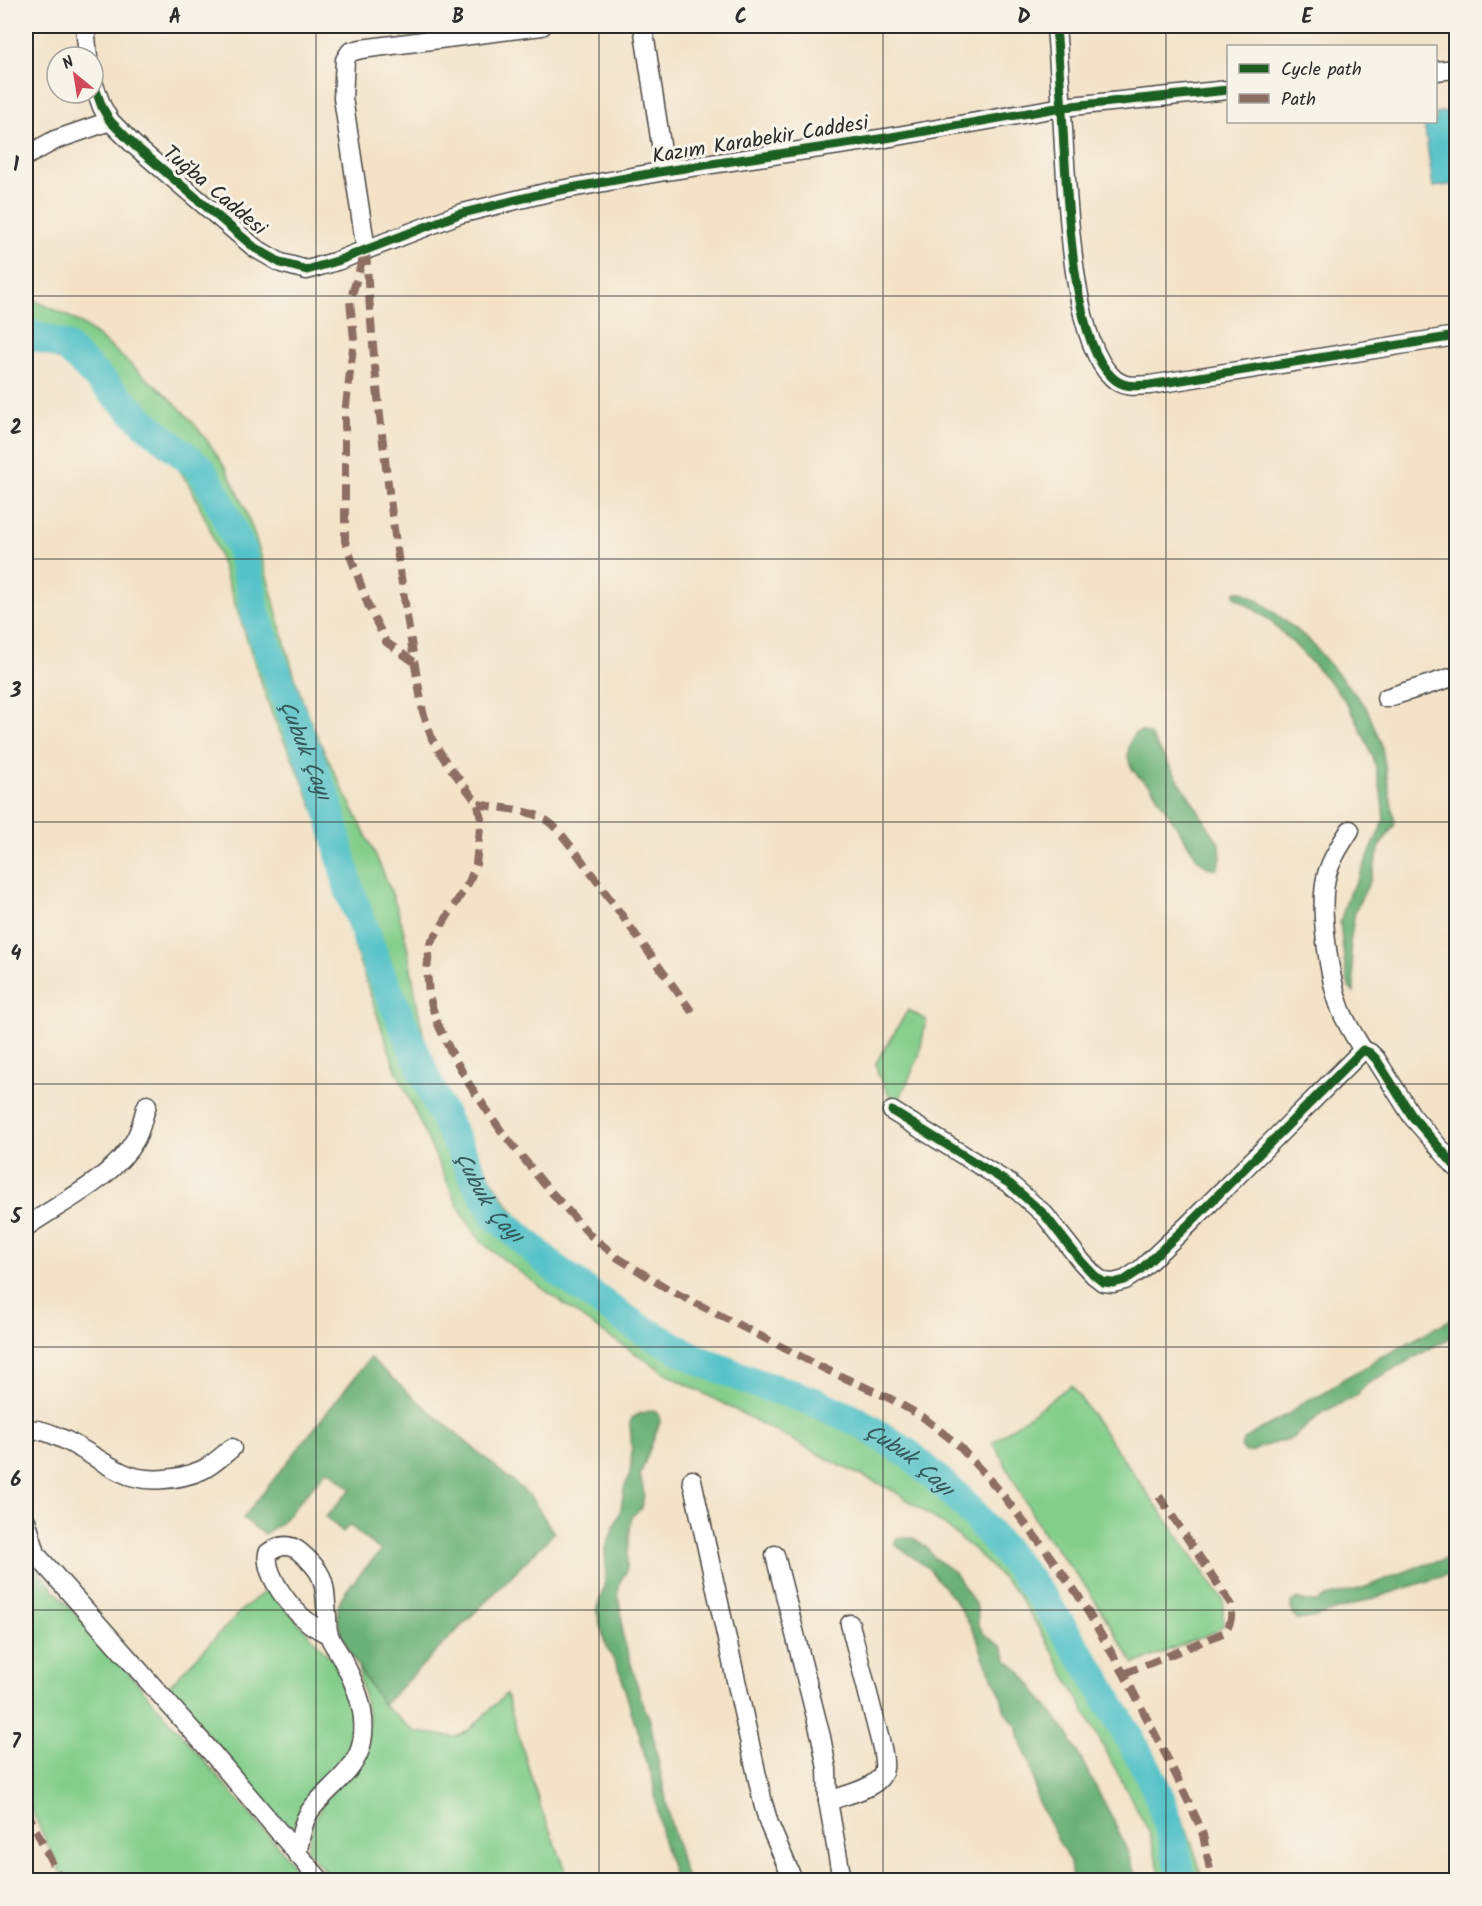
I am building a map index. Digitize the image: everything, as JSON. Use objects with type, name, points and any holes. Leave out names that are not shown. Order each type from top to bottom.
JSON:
[{"type":"street","points":[[85,26],[87,45]]},
{"type":"street","points":[[366,250],[343,98],[345,60],[350,52],[542,26]]},
{"type":"street","points":[[643,26],[665,171]]},
{"type":"street","points":[[1056,26],[1071,243],[1083,315],[1089,337],[1101,363],[1107,372],[1122,385],[1134,387],[1150,385],[1456,336]]},
{"type":"street","points":[[1437,70],[1456,69]]},
{"type":"street","name":"Kazım Karabekir Caddesi","points":[[307,270],[429,225],[485,207],[549,192],[1062,107],[1227,90]]},
{"type":"street","name":"Tuğba Caddesi","points":[[101,105],[110,121],[134,145],[255,248],[281,263],[307,270]]},
{"type":"street","points":[[26,156],[55,140],[110,121]]},
{"type":"street","points":[[1386,698],[1456,676]]},
{"type":"street","points":[[1350,830],[1333,858],[1324,896],[1325,922],[1336,993],[1351,1031],[1363,1050],[1376,1059],[1412,1116],[1456,1167]]},
{"type":"street","points":[[892,1111],[1010,1184],[1044,1214],[1094,1275],[1103,1282],[1113,1283],[1125,1280],[1140,1270],[1363,1050]]},
{"type":"street","points":[[26,1227],[109,1170],[136,1139],[147,1105]]},
{"type":"street","points":[[26,1430],[47,1432],[123,1473],[141,1478],[182,1477],[204,1469],[232,1448]]},
{"type":"street","points":[[692,1480],[763,1803],[769,1824],[793,1881]]},
{"type":"street","points":[[26,1520],[31,1550],[212,1753],[320,1881]]},
{"type":"street","points":[[297,1854],[304,1823],[312,1808],[354,1762],[362,1743],[364,1725],[361,1704],[352,1678],[329,1635],[323,1580],[317,1567],[294,1547],[283,1545],[275,1548],[268,1553],[267,1560],[271,1575],[298,1613],[310,1624],[329,1635]]},
{"type":"street","points":[[775,1555],[821,1737],[827,1769],[828,1801],[842,1881]]},
{"type":"street","points":[[828,1801],[875,1784],[882,1777],[885,1768],[882,1748],[850,1624]]},
{"type":"green space","points":[[26,297],[82,325],[107,343],[163,392],[201,433],[231,478],[246,511],[259,550],[290,663],[305,707],[396,905],[405,938],[420,1021],[430,1056],[474,1148],[508,1204],[534,1236],[564,1264],[597,1289],[632,1311],[707,1349],[879,1421],[904,1436],[936,1464],[1022,1556],[1088,1649],[1171,1796],[1193,1845],[1202,1880],[1162,1880],[1149,1832],[1054,1654],[1015,1591],[973,1549],[947,1527],[894,1491],[843,1467],[669,1375],[602,1332],[520,1272],[485,1245],[473,1231],[457,1204],[396,1070],[357,955],[326,840],[272,714],[210,529],[193,491],[175,463],[154,438],[110,398],[62,362],[26,343]]},
{"type":"green space","points":[[1236,591],[1242,591],[1261,602],[1308,639],[1366,707],[1381,743],[1395,824],[1380,846],[1371,879],[1355,911],[1350,943],[1354,993],[1349,988],[1340,922],[1349,893],[1358,879],[1384,821],[1381,791],[1373,757],[1356,719],[1336,689],[1268,619],[1237,598],[1234,595]]},
{"type":"green space","points":[[1141,731],[1150,735],[1220,845],[1221,858],[1217,869],[1207,867],[1197,858],[1150,785],[1133,769],[1129,757],[1130,742],[1134,734]]},
{"type":"green space","points":[[908,1010],[926,1020],[919,1056],[896,1107],[878,1075],[876,1063]]},
{"type":"green space","points":[[1456,1316],[1456,1334],[1367,1384],[1356,1396],[1325,1411],[1292,1438],[1251,1452],[1246,1452],[1241,1447],[1243,1441],[1254,1433],[1287,1415],[1307,1400],[1321,1395],[1376,1359]]},
{"type":"green space","points":[[370,1358],[530,1496],[554,1533],[383,1705],[350,1652],[339,1622],[338,1609],[342,1597],[381,1551],[349,1525],[343,1532],[326,1517],[351,1489],[328,1469],[280,1524],[264,1534],[243,1518]]},
{"type":"green space","points":[[1071,1385],[1223,1600],[1223,1625],[1217,1631],[1134,1664],[1089,1591],[1040,1528],[993,1442]]},
{"type":"green space","points":[[653,1410],[659,1415],[660,1422],[640,1475],[644,1494],[642,1508],[631,1519],[626,1572],[620,1581],[618,1596],[622,1633],[650,1720],[670,1820],[687,1880],[675,1880],[662,1837],[652,1776],[621,1675],[605,1643],[597,1612],[606,1573],[605,1550],[621,1509],[624,1489],[630,1474],[632,1451],[630,1423],[632,1418],[639,1414]]},
{"type":"green space","points":[[897,1538],[913,1538],[956,1574],[977,1607],[978,1623],[983,1633],[1002,1647],[1007,1660],[1020,1671],[1066,1731],[1113,1819],[1137,1880],[1072,1880],[1070,1863],[1036,1798],[1034,1779],[1021,1744],[1018,1728],[1004,1710],[1001,1695],[984,1659],[977,1637],[955,1600],[928,1568],[894,1544]]},
{"type":"green space","points":[[1456,1556],[1456,1572],[1312,1618],[1297,1620],[1292,1611],[1291,1602],[1299,1599],[1306,1602],[1317,1602],[1326,1597],[1363,1588],[1417,1567]]},
{"type":"green space","points":[[26,1558],[307,1880],[63,1880],[26,1798]]},
{"type":"green space","points":[[268,1589],[346,1677],[357,1712],[354,1748],[343,1766],[304,1808],[290,1834],[168,1687],[245,1607]]},
{"type":"green space","points":[[358,1667],[383,1705],[415,1732],[455,1737],[468,1731],[506,1694],[540,1806],[570,1880],[332,1880],[307,1850],[314,1819],[369,1722]]},
{"type":"water","points":[[1451,111],[1456,152],[1456,184],[1433,187],[1424,123],[1437,123],[1437,113]]},
{"type":"waterway","name":"Çubuk Çayı","points":[[26,333],[65,346],[147,425],[201,469],[217,497],[241,549],[255,613],[287,702],[327,801],[349,889],[379,970],[440,1109],[495,1215],[557,1270],[641,1329],[701,1361],[756,1383],[810,1400],[857,1421],[909,1454],[962,1501],[1025,1575],[1095,1677],[1148,1771],[1160,1798],[1174,1843],[1182,1880]]},
{"type":"marked path","points":[[366,250],[375,366],[388,482],[423,712],[432,739],[446,762],[478,804],[481,819],[476,864],[469,882],[430,944],[427,970],[429,995],[436,1020],[449,1048],[469,1084],[502,1132],[544,1184],[590,1235],[618,1258],[668,1289],[827,1370],[889,1398],[923,1417],[957,1444],[999,1490],[1078,1595],[1124,1674],[1198,1822],[1203,1835],[1212,1880]]},
{"type":"marked path","points":[[363,258],[350,301],[354,339],[345,414],[345,541],[368,605],[386,642],[414,662]]},
{"type":"marked path","points":[[478,804],[531,813],[546,820],[554,827],[575,851],[692,1012]]},
{"type":"marked path","points":[[1124,1674],[1223,1633],[1231,1620],[1231,1604],[1159,1496]]},
{"type":"marked path","points":[[26,1809],[59,1880]]},
{"type":"cycle path","points":[[1056,26],[1074,269],[1088,333],[1099,359],[1116,381],[1130,386],[1150,385],[1456,336]]},
{"type":"cycle path","points":[[101,105],[110,121],[134,145],[255,248],[281,263],[307,270],[337,261],[459,214],[549,192],[665,171],[886,138],[1062,107],[1227,90]]},
{"type":"cycle path","points":[[892,1111],[1010,1184],[1044,1214],[1094,1275],[1103,1282],[1113,1283],[1125,1280],[1140,1270],[1363,1050],[1376,1059],[1412,1116],[1456,1167]]}]
